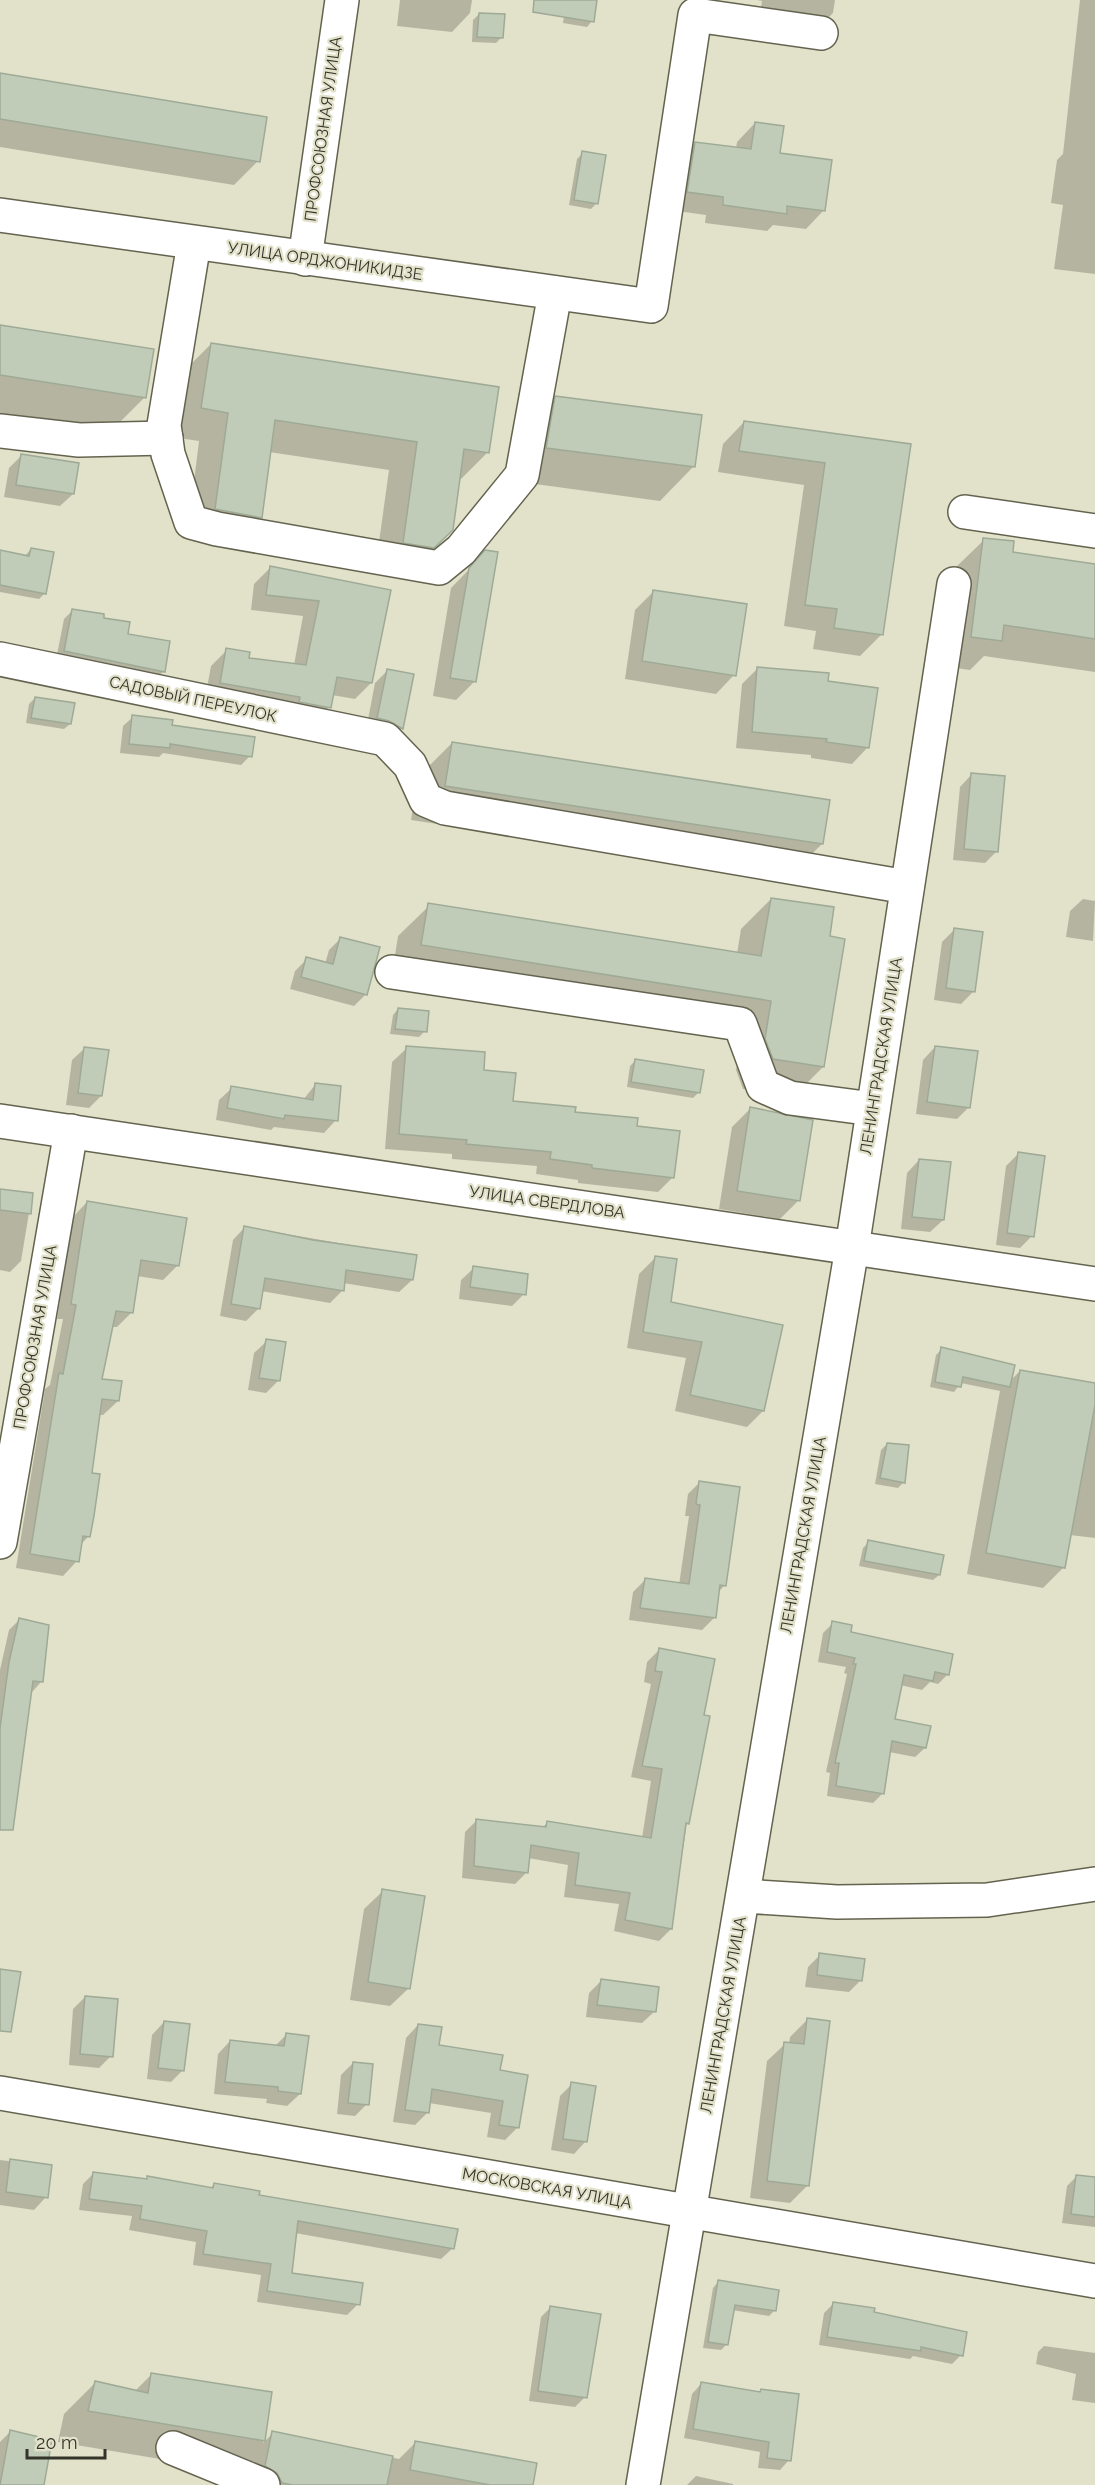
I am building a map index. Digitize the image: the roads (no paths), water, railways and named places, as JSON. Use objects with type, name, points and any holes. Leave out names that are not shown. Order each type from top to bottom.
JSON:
[{"type":"street","name":"ПРОФСОЮЗНАЯ УЛИЦА","points":[[305,259],[342,0]]},
{"type":"street","name":"УЛИЦА ОРДЖОНИКИДЗЕ","points":[[0,215],[651,306],[695,15],[821,33]]},
{"type":"street","points":[[195,243],[164,425],[183,504],[191,522],[217,529],[439,568],[461,550],[522,475],[555,293]]},
{"type":"street","points":[[0,431],[79,440],[166,438]]},
{"type":"street","points":[[965,512],[1095,531]]},
{"type":"street","name":"ЛЕНИНГРАДСКАЯ УЛИЦА","points":[[643,2485],[852,1248],[954,584]]},
{"type":"street","name":"САДОВЫЙ ПЕРЕУЛОК","points":[[0,659],[385,739],[410,765],[426,801],[445,808],[907,887]]},
{"type":"street","points":[[392,972],[740,1024],[763,1086],[790,1098],[873,1109]]},
{"type":"street","name":"УЛИЦА СВЕРДЛОВА","points":[[0,1121],[1095,1284]]},
{"type":"street","name":"ПРОФСОЮЗНАЯ УЛИЦА","points":[[0,1542],[71,1131]]},
{"type":"street","points":[[742,1896],[837,1902],[987,1900],[1095,1884]]},
{"type":"street","name":"МОСКОВСКАЯ УЛИЦА","points":[[0,2093],[1095,2281]]},
{"type":"street","points":[[173,2448],[263,2485]]}]
